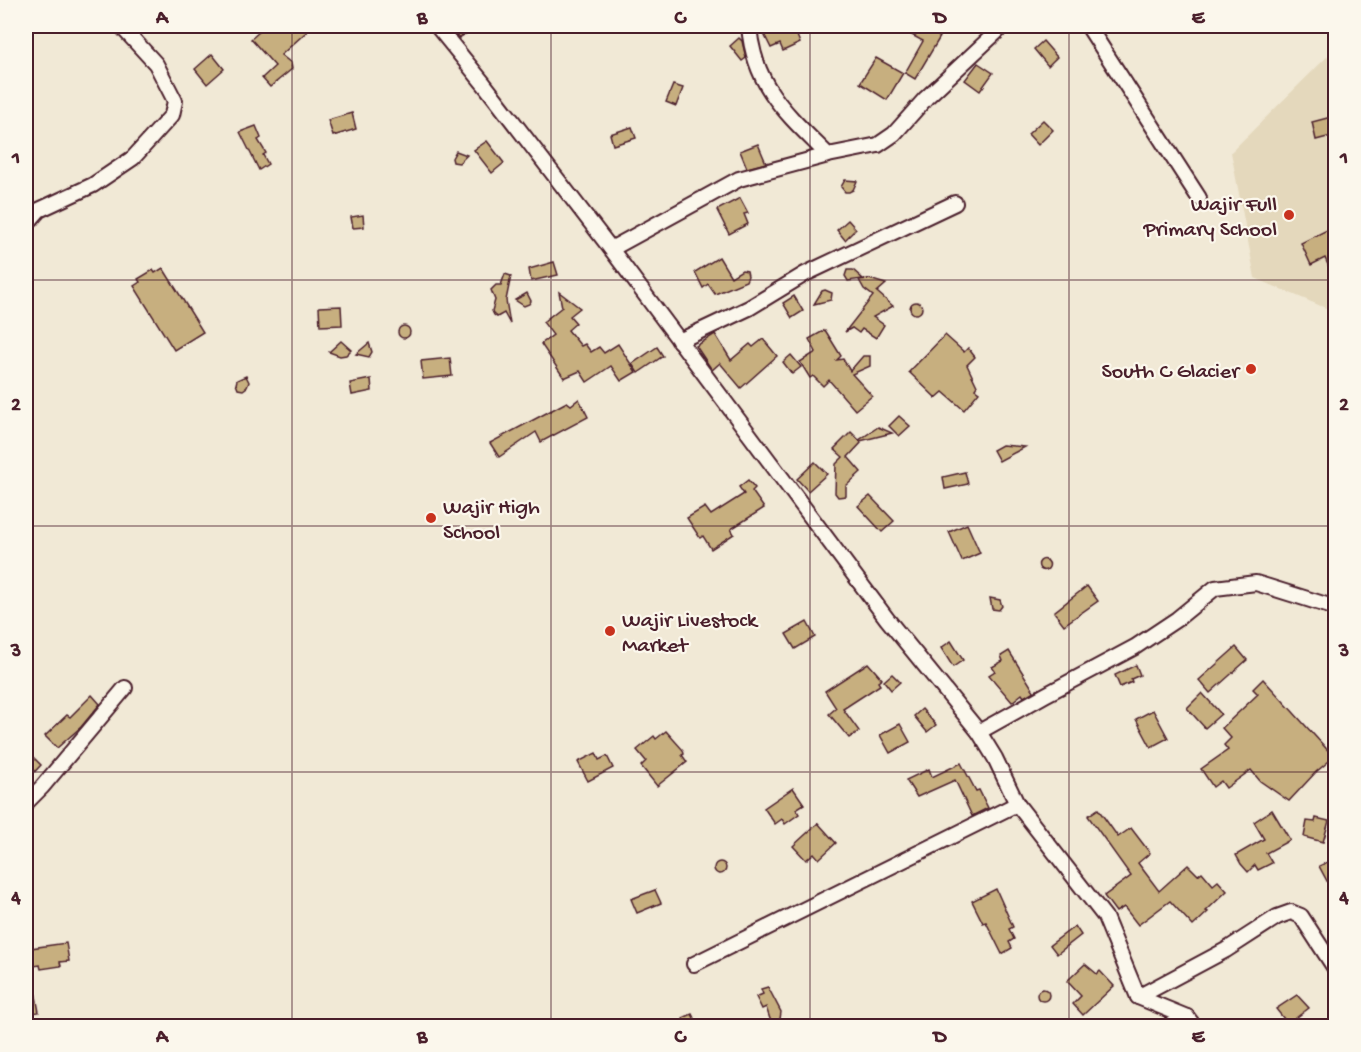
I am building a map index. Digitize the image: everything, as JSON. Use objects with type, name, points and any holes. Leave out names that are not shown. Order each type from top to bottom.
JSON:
[{"type":"street","points":[[26,225],[39,210],[93,185],[133,158],[172,115],[175,101],[156,63],[121,26]]},
{"type":"street","points":[[437,26],[611,249],[887,619],[979,732],[995,758],[1017,804],[1105,917],[1138,997],[1191,1022]]},
{"type":"street","points":[[749,26],[761,78],[787,115],[828,155]]},
{"type":"street","points":[[611,249],[739,179],[828,155],[878,145],[894,134],[926,99],[1003,26]]},
{"type":"street","points":[[1088,26],[1199,198]]},
{"type":"street","points":[[679,341],[749,308],[805,274],[955,203]]},
{"type":"street","points":[[979,732],[1135,648],[1177,619],[1215,588],[1256,583],[1335,608]]},
{"type":"street","points":[[26,804],[125,688]]},
{"type":"street","points":[[694,964],[1017,804]]},
{"type":"street","points":[[1138,997],[1226,950],[1277,917],[1291,912],[1301,916],[1335,970]]},
{"type":"street","points":[[1170,1026],[1191,1022]]},
{"type":"shaded area","name":"Wajir Full Primary School","points":[[1335,49],[1335,312],[1255,278],[1231,152]]},
{"type":"building","points":[[254,26],[313,26],[281,55],[291,63],[292,69],[270,87],[262,78],[275,66],[251,39],[259,32]]},
{"type":"building","points":[[451,26],[479,26],[459,38]]},
{"type":"building","points":[[760,26],[814,26],[796,33],[800,43],[783,51],[780,44],[771,48]]},
{"type":"building","points":[[895,26],[920,26],[940,37],[915,79],[905,73],[923,41]]},
{"type":"building","points":[[739,38],[742,41],[746,58],[742,61],[730,46]]},
{"type":"building","points":[[1043,41],[1057,57],[1048,66],[1034,49]]},
{"type":"building","points":[[212,54],[224,69],[207,84],[195,69]]},
{"type":"building","points":[[876,58],[903,73],[887,100],[860,83]]},
{"type":"building","points":[[978,63],[993,73],[980,91],[965,80]]},
{"type":"building","points":[[673,85],[683,88],[676,106],[666,102]]},
{"type":"building","points":[[352,113],[356,129],[333,136],[328,120]]},
{"type":"building","points":[[1335,116],[1335,135],[1316,140],[1312,122]]},
{"type":"building","points":[[1043,120],[1053,130],[1038,145],[1028,134]]},
{"type":"building","points":[[256,126],[261,138],[258,140],[266,153],[263,155],[268,164],[259,170],[240,132]]},
{"type":"building","points":[[632,127],[636,138],[613,145],[610,134]]},
{"type":"building","points":[[487,141],[504,163],[492,173],[474,150]]},
{"type":"building","points":[[758,144],[766,163],[747,168],[740,151]]},
{"type":"building","points":[[456,151],[467,155],[459,163],[453,162],[452,158]]},
{"type":"building","points":[[845,180],[857,181],[853,190],[845,192],[841,187]]},
{"type":"building","points":[[740,198],[748,213],[744,214],[748,224],[729,234],[717,210]]},
{"type":"building","points":[[363,215],[364,227],[353,228],[351,217]]},
{"type":"building","points":[[848,220],[856,229],[845,240],[837,230]]},
{"type":"building","points":[[1329,229],[1335,244],[1335,281],[1325,258],[1311,265],[1301,243]]},
{"type":"building","points":[[719,257],[731,277],[742,270],[747,271],[748,276],[746,281],[715,294],[708,284],[703,288],[695,272]]},
{"type":"building","points":[[554,262],[558,275],[531,281],[529,269]]},
{"type":"building","points":[[163,268],[203,332],[174,350],[134,286],[140,282],[138,279],[153,270],[155,273]]},
{"type":"building","points":[[847,270],[853,270],[863,279],[848,281],[845,276]]},
{"type":"building","points":[[505,274],[511,276],[506,300],[510,324],[504,313],[497,317],[492,311],[495,300],[491,290],[496,285],[501,285]]},
{"type":"building","points":[[869,279],[886,284],[877,292],[893,306],[873,317],[884,325],[876,338],[862,329],[859,333],[852,328],[845,332],[873,296],[864,289],[859,280]]},
{"type":"building","points":[[822,291],[832,293],[831,300],[814,304]]},
{"type":"building","points":[[559,292],[580,308],[570,316],[576,323],[568,330],[581,346],[585,344],[591,352],[599,347],[604,353],[618,344],[636,372],[621,381],[611,366],[587,382],[580,371],[564,378],[541,344],[553,335],[543,322],[562,307]]},
{"type":"building","points":[[527,293],[531,301],[529,304],[524,306],[515,300]]},
{"type":"building","points":[[794,296],[803,311],[792,318],[783,303]]},
{"type":"building","points":[[916,302],[922,308],[916,314],[910,308]]},
{"type":"building","points":[[341,306],[342,325],[320,326],[319,307]]},
{"type":"building","points":[[404,326],[410,332],[404,338],[398,332]]},
{"type":"building","points":[[825,330],[841,356],[837,360],[843,359],[850,371],[863,356],[870,356],[870,366],[852,374],[872,396],[855,410],[829,380],[823,386],[813,376],[810,378],[800,362],[816,352],[809,339]]},
{"type":"building","points":[[715,334],[731,360],[750,344],[753,347],[763,339],[777,356],[741,388],[720,363],[712,370],[696,346]]},
{"type":"building","points":[[945,335],[964,352],[968,348],[975,357],[967,365],[977,386],[975,389],[979,392],[964,410],[943,392],[936,398],[909,372]]},
{"type":"building","points":[[341,341],[351,350],[346,355],[340,356],[329,352]]},
{"type":"building","points":[[369,343],[372,352],[369,357],[356,354]]},
{"type":"building","points":[[657,347],[663,356],[638,373],[632,364]]},
{"type":"building","points":[[791,355],[801,367],[792,374],[783,362]]},
{"type":"building","points":[[450,358],[452,376],[423,379],[421,361]]},
{"type":"building","points":[[246,376],[249,382],[247,387],[243,390],[238,389],[237,380]]},
{"type":"building","points":[[371,379],[372,391],[352,395],[350,383]]},
{"type":"building","points":[[579,399],[588,417],[541,442],[536,432],[499,457],[490,443],[567,402],[571,405]]},
{"type":"building","points":[[899,416],[910,426],[899,436],[889,426]]},
{"type":"building","points":[[878,427],[892,433],[860,441],[861,443],[848,457],[861,472],[846,486],[846,496],[838,497],[835,493],[836,464],[843,457],[834,449],[851,432],[859,440]]},
{"type":"building","points":[[1002,445],[1025,447],[999,461],[993,450]]},
{"type":"building","points":[[815,462],[827,474],[808,491],[797,479]]},
{"type":"building","points":[[965,472],[968,484],[945,489],[943,477]]},
{"type":"building","points":[[748,480],[755,488],[752,491],[764,508],[731,529],[734,534],[711,549],[703,536],[700,538],[687,518],[705,507],[711,515],[744,494],[739,487]]},
{"type":"building","points":[[870,496],[894,521],[882,532],[858,506]]},
{"type":"building","points":[[967,524],[980,553],[962,561],[949,532]]},
{"type":"building","points":[[1044,559],[1050,565],[1044,571],[1038,565]]},
{"type":"building","points":[[1087,586],[1098,601],[1064,625],[1054,612]]},
{"type":"building","points":[[990,598],[1000,600],[1002,606],[999,610],[992,609]]},
{"type":"building","points":[[807,622],[815,637],[795,649],[786,634]]},
{"type":"building","points":[[951,641],[963,660],[953,667],[941,648]]},
{"type":"building","points":[[1236,647],[1247,660],[1210,693],[1199,680]]},
{"type":"building","points":[[1009,651],[1034,691],[1024,697],[1022,694],[1012,702],[989,675],[995,671],[992,667],[1003,661],[1001,656]]},
{"type":"building","points":[[868,663],[882,679],[878,682],[880,685],[843,709],[859,731],[849,738],[829,714],[836,708],[825,691]]},
{"type":"building","points":[[1136,665],[1140,675],[1131,679],[1132,682],[1120,687],[1115,675]]},
{"type":"building","points":[[892,674],[900,682],[891,690],[884,681]]},
{"type":"building","points":[[1263,679],[1334,757],[1316,772],[1289,801],[1260,781],[1251,770],[1226,788],[1221,781],[1213,787],[1201,769],[1228,750],[1224,745],[1231,738],[1222,728],[1258,694],[1253,689]]},
{"type":"building","points":[[1202,693],[1221,714],[1205,728],[1187,708]]},
{"type":"building","points":[[92,695],[100,704],[81,727],[57,748],[45,736],[67,715],[70,717]]},
{"type":"building","points":[[922,709],[936,725],[927,732],[914,716]]},
{"type":"building","points":[[1153,710],[1168,738],[1151,747],[1136,719]]},
{"type":"building","points":[[900,724],[910,742],[890,753],[880,735]]},
{"type":"building","points":[[666,731],[683,750],[682,755],[687,762],[657,786],[641,766],[646,761],[637,750],[654,736],[656,739]]},
{"type":"building","points":[[596,753],[599,760],[607,756],[613,768],[588,781],[578,762]]},
{"type":"building","points":[[31,755],[41,765],[26,781],[26,761]]},
{"type":"building","points":[[961,763],[988,808],[972,816],[955,780],[917,797],[906,780],[929,769],[932,777]]},
{"type":"building","points":[[793,788],[804,804],[796,809],[799,814],[785,824],[782,819],[775,824],[764,808]]},
{"type":"building","points":[[1098,809],[1118,837],[1131,828],[1150,853],[1138,863],[1159,891],[1188,865],[1198,875],[1202,872],[1213,885],[1218,881],[1227,891],[1193,926],[1170,901],[1138,925],[1124,907],[1116,912],[1104,896],[1131,876],[1088,816]]},
{"type":"building","points":[[1272,810],[1290,840],[1266,853],[1272,863],[1258,870],[1255,865],[1248,872],[1236,855],[1264,839],[1254,822]]},
{"type":"building","points":[[1316,818],[1329,821],[1323,842],[1304,837],[1307,821],[1315,822]]},
{"type":"building","points":[[818,823],[836,843],[819,859],[814,853],[806,860],[793,846]]},
{"type":"building","points":[[1332,860],[1335,866],[1335,896],[1319,866]]},
{"type":"building","points":[[722,862],[726,868],[722,874],[718,874],[714,866]]},
{"type":"building","points":[[996,889],[1013,927],[1009,929],[1014,939],[1009,942],[1012,948],[1002,954],[986,922],[983,923],[972,901]]},
{"type":"building","points":[[655,890],[661,903],[637,913],[631,899]]},
{"type":"building","points":[[1075,926],[1081,935],[1057,954],[1050,945]]},
{"type":"building","points":[[66,943],[69,961],[60,962],[61,966],[41,969],[40,965],[34,966],[31,948]]},
{"type":"building","points":[[1085,964],[1097,974],[1100,971],[1114,986],[1083,1015],[1073,1004],[1081,996],[1067,981]]},
{"type":"building","points":[[768,987],[781,1012],[780,1019],[775,1022],[770,1019],[766,1007],[762,1009],[756,997],[763,994],[761,989]]},
{"type":"building","points":[[1045,989],[1049,995],[1045,1001],[1041,1001],[1037,993]]},
{"type":"building","points":[[35,991],[39,1012],[26,1014],[26,992]]},
{"type":"building","points":[[1297,995],[1309,1008],[1288,1024],[1276,1009]]},
{"type":"building","points":[[692,1014],[698,1026],[686,1026],[683,1018]]},
{"type":"place","name":"Wajir Full Primary School","points":[[1289,215]]},
{"type":"place","name":"South C Glacier","points":[[1251,369]]},
{"type":"place","name":"Wajir High School","points":[[431,518]]},
{"type":"place","name":"Wajir Livestock Market","points":[[610,631]]}]
